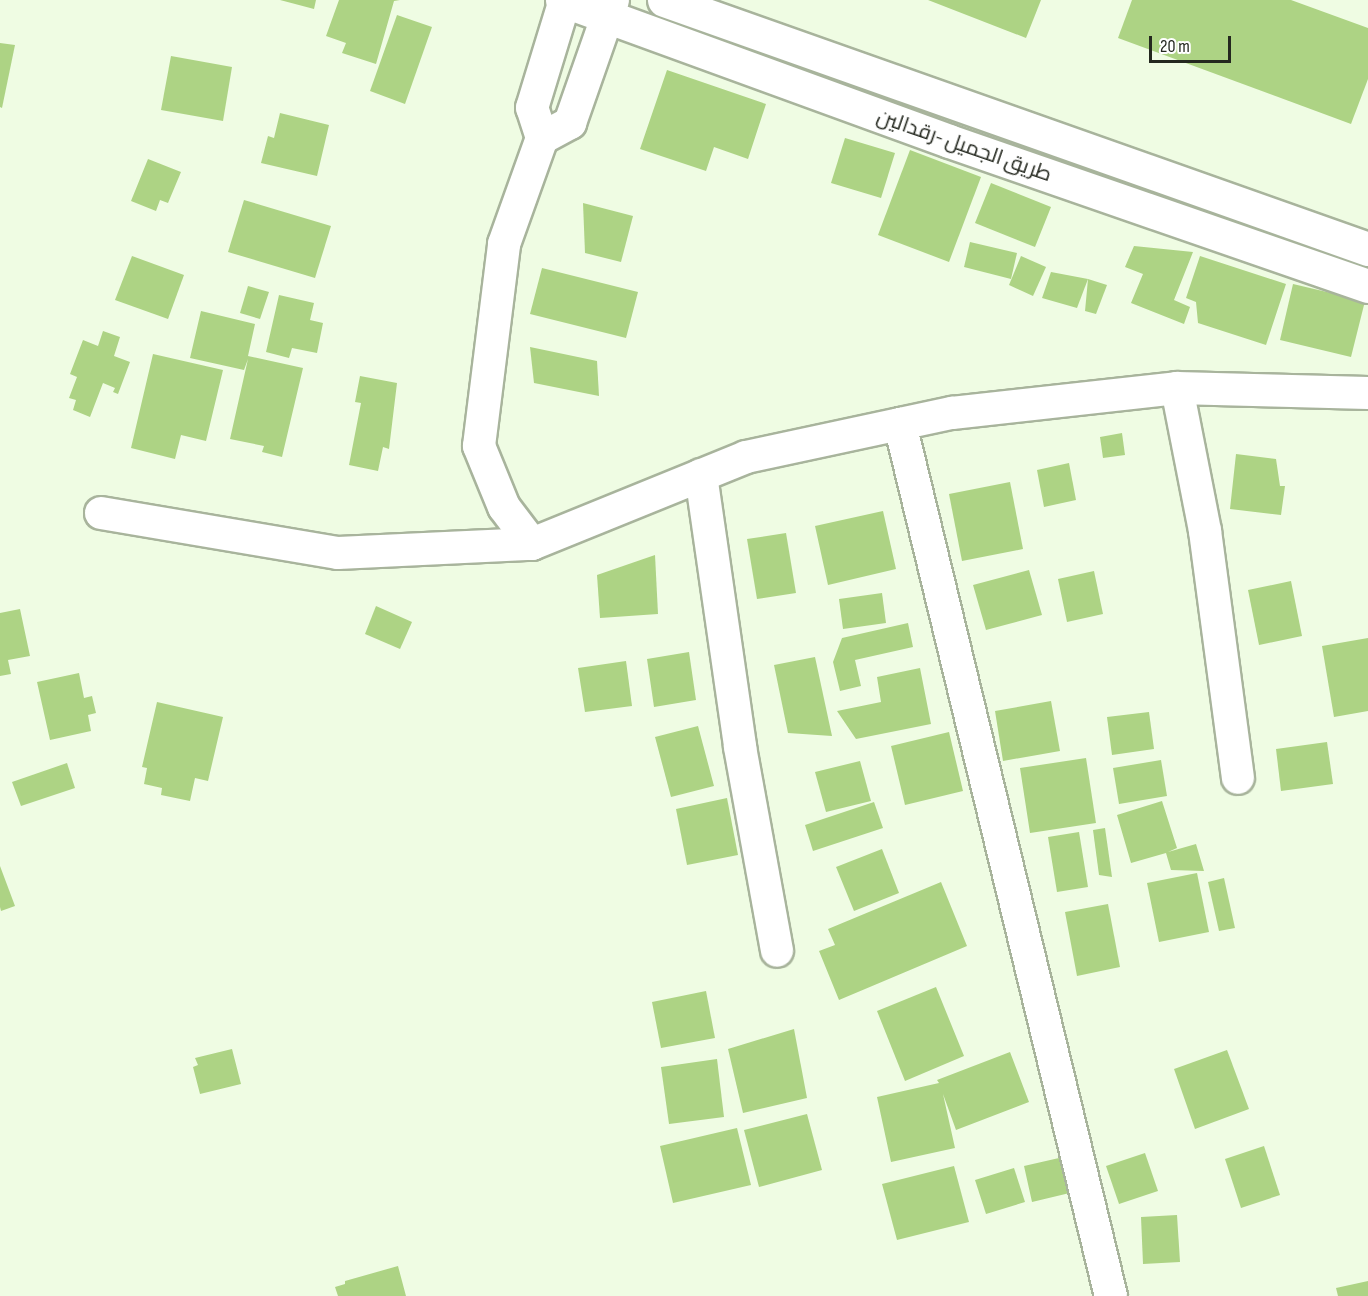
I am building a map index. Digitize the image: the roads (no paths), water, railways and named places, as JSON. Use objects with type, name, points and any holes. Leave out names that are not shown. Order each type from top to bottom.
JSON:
[{"type":"main road","name":"طريق الجميل -رقدالين","points":[[564,0],[609,9],[1368,286]]},
{"type":"main road","name":"طريق الجميل -رقدالين","points":[[664,0],[1368,249]]},
{"type":"street","points":[[532,544],[504,507],[479,446],[504,244],[542,138],[532,108],[564,0]]},
{"type":"street","points":[[542,138],[570,123],[609,9]]},
{"type":"street","points":[[101,513],[338,553],[532,544],[746,457],[952,413],[1177,388],[1368,393]]},
{"type":"street","points":[[1177,388],[1205,531],[1238,778]]},
{"type":"street","points":[[900,424],[1111,1296]]},
{"type":"street","points":[[701,475],[740,747],[777,951]]}]
